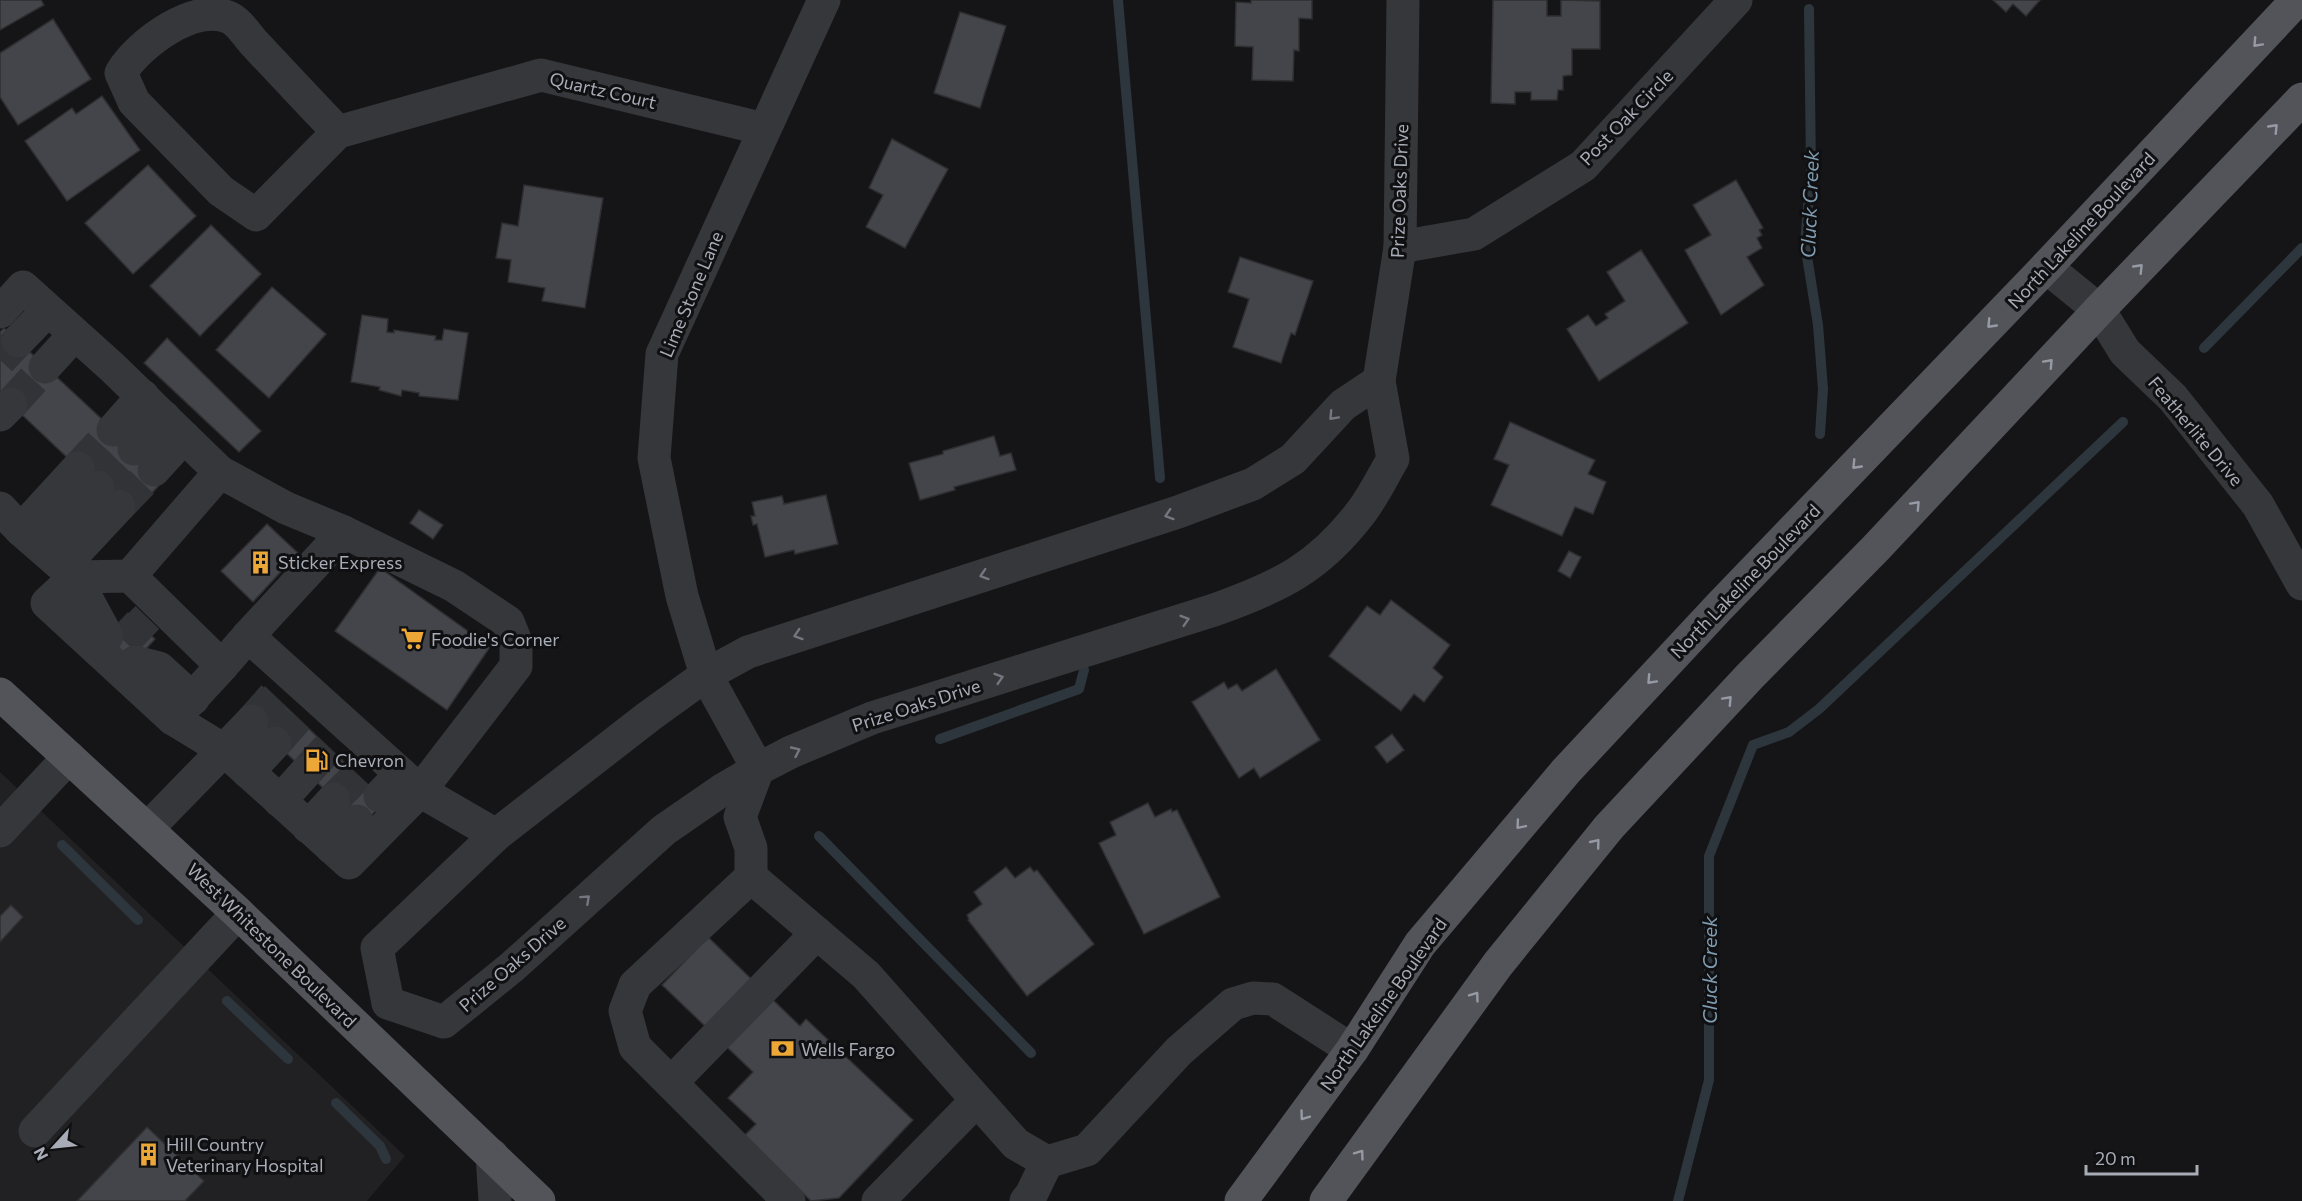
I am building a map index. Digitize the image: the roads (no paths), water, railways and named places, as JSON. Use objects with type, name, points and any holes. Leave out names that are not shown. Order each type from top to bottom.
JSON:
[{"type":"main road","name":"North Lakeline Boulevard","points":[[1241,1201],[1352,1050],[1420,944],[1566,771],[2297,0]]},
{"type":"main road","points":[[1326,1201],[1498,964],[1609,827],[2302,99]]},
{"type":"main road","name":"West Whitestone Boulevard","points":[[0,694],[148,828],[539,1201]]},
{"type":"street","name":"Lime Stone Lane","points":[[758,769],[706,675],[681,596],[654,458],[662,354],[824,0]]},
{"type":"street","name":"Prize Oaks Drive","points":[[388,1003],[444,1022],[512,967],[664,830],[722,790],[758,769],[872,718],[1262,593],[1298,573],[1326,552],[1362,510],[1393,459],[1379,381],[1400,247],[1403,0]]},
{"type":"street","name":"Post Oak Circle","points":[[1400,247],[1474,234],[1582,166],[1736,0]]},
{"type":"street","points":[[204,14],[230,18],[338,132],[256,215],[221,191],[134,102],[122,73],[129,60],[156,36],[178,24],[204,14]]},
{"type":"street","name":"Quartz Court","points":[[338,132],[541,75],[764,129]]},
{"type":"street","name":"Featherlite Drive","points":[[2046,267],[2099,310],[2125,352],[2173,398],[2258,505],[2302,584]]},
{"type":"street","points":[[0,312],[23,287],[220,472],[286,508],[344,532],[454,586],[508,622],[516,642],[516,666],[387,778],[349,864],[224,750],[183,709],[47,603],[40,546]]},
{"type":"street","points":[[18,341],[48,310]]},
{"type":"street","points":[[45,367],[75,334]]},
{"type":"street","points":[[359,1029],[388,1003],[377,948],[496,835],[706,675],[748,652],[1178,512],[1253,484],[1293,459],[1343,405],[1379,381]]},
{"type":"street","points":[[164,417],[134,450],[164,417]]},
{"type":"street","points":[[130,576],[220,472]]},
{"type":"street","points":[[40,546],[98,487],[40,546]]},
{"type":"street","points":[[183,709],[344,532]]},
{"type":"street","points":[[40,546],[130,576],[222,666]]},
{"type":"street","points":[[40,546],[115,627]]},
{"type":"street","points":[[248,636],[295,697],[387,778],[496,835]]},
{"type":"street","points":[[148,658],[183,709]]},
{"type":"street","points":[[148,828],[224,750],[263,732],[248,772]]},
{"type":"street","points":[[4,817],[69,757]]},
{"type":"street","points":[[758,769],[741,817],[751,848],[751,877],[635,985],[625,1011],[635,1047],[671,1083],[773,1198]]},
{"type":"street","points":[[280,801],[306,772]]},
{"type":"street","points":[[320,837],[346,810]]},
{"type":"street","points":[[751,877],[866,975],[1016,1144],[1047,1162],[1087,1150],[1179,1051],[1233,1004],[1253,998],[1273,999],[1352,1050]]},
{"type":"street","points":[[35,1131],[238,913]]},
{"type":"street","points":[[671,1083],[817,933]]},
{"type":"street","points":[[878,1201],[976,1101]]},
{"type":"street","points":[[492,1155],[495,1201]]},
{"type":"street","points":[[1026,1201],[1047,1162]]},
{"type":"waterway","points":[[1118,0],[1160,478]]},
{"type":"waterway","name":"Cluck Creek","points":[[1809,9],[1811,171],[1805,244],[1818,325],[1823,389],[1820,434]]},
{"type":"waterway","points":[[2204,348],[2302,248]]},
{"type":"waterway","points":[[1678,1201],[1709,1080],[1709,856],[1753,745],[1789,732],[1819,709],[2123,422]]},
{"type":"waterway","points":[[940,739],[1079,689],[1084,670]]},
{"type":"waterway","points":[[819,836],[1031,1053]]},
{"type":"waterway","points":[[62,845],[138,920]]},
{"type":"waterway","points":[[227,1001],[288,1059]]},
{"type":"waterway","points":[[336,1103],[380,1146],[386,1159]]},
{"type":"tunnel","points":[[0,360],[18,341]]},
{"type":"tunnel","points":[[11,404],[45,367]]},
{"type":"tunnel","points":[[78,468],[113,430]]},
{"type":"tunnel","points":[[98,487],[134,449]]},
{"type":"tunnel","points":[[119,506],[154,470]]},
{"type":"tunnel","points":[[124,618],[151,644]]},
{"type":"tunnel","points":[[252,721],[274,696]]},
{"type":"tunnel","points":[[275,743],[297,718]]},
{"type":"tunnel","points":[[306,772],[329,747]]},
{"type":"tunnel","points":[[334,799],[358,775]]},
{"type":"place","name":"Sticker Express","points":[[260,562]]},
{"type":"place","name":"Foodie's Corner","points":[[413,639]]},
{"type":"place","name":"Chevron","points":[[317,760]]},
{"type":"place","name":"Wells Fargo","points":[[783,1049]]},
{"type":"place","name":"Hill Country Veterinary Hospital","points":[[148,1154]]}]
